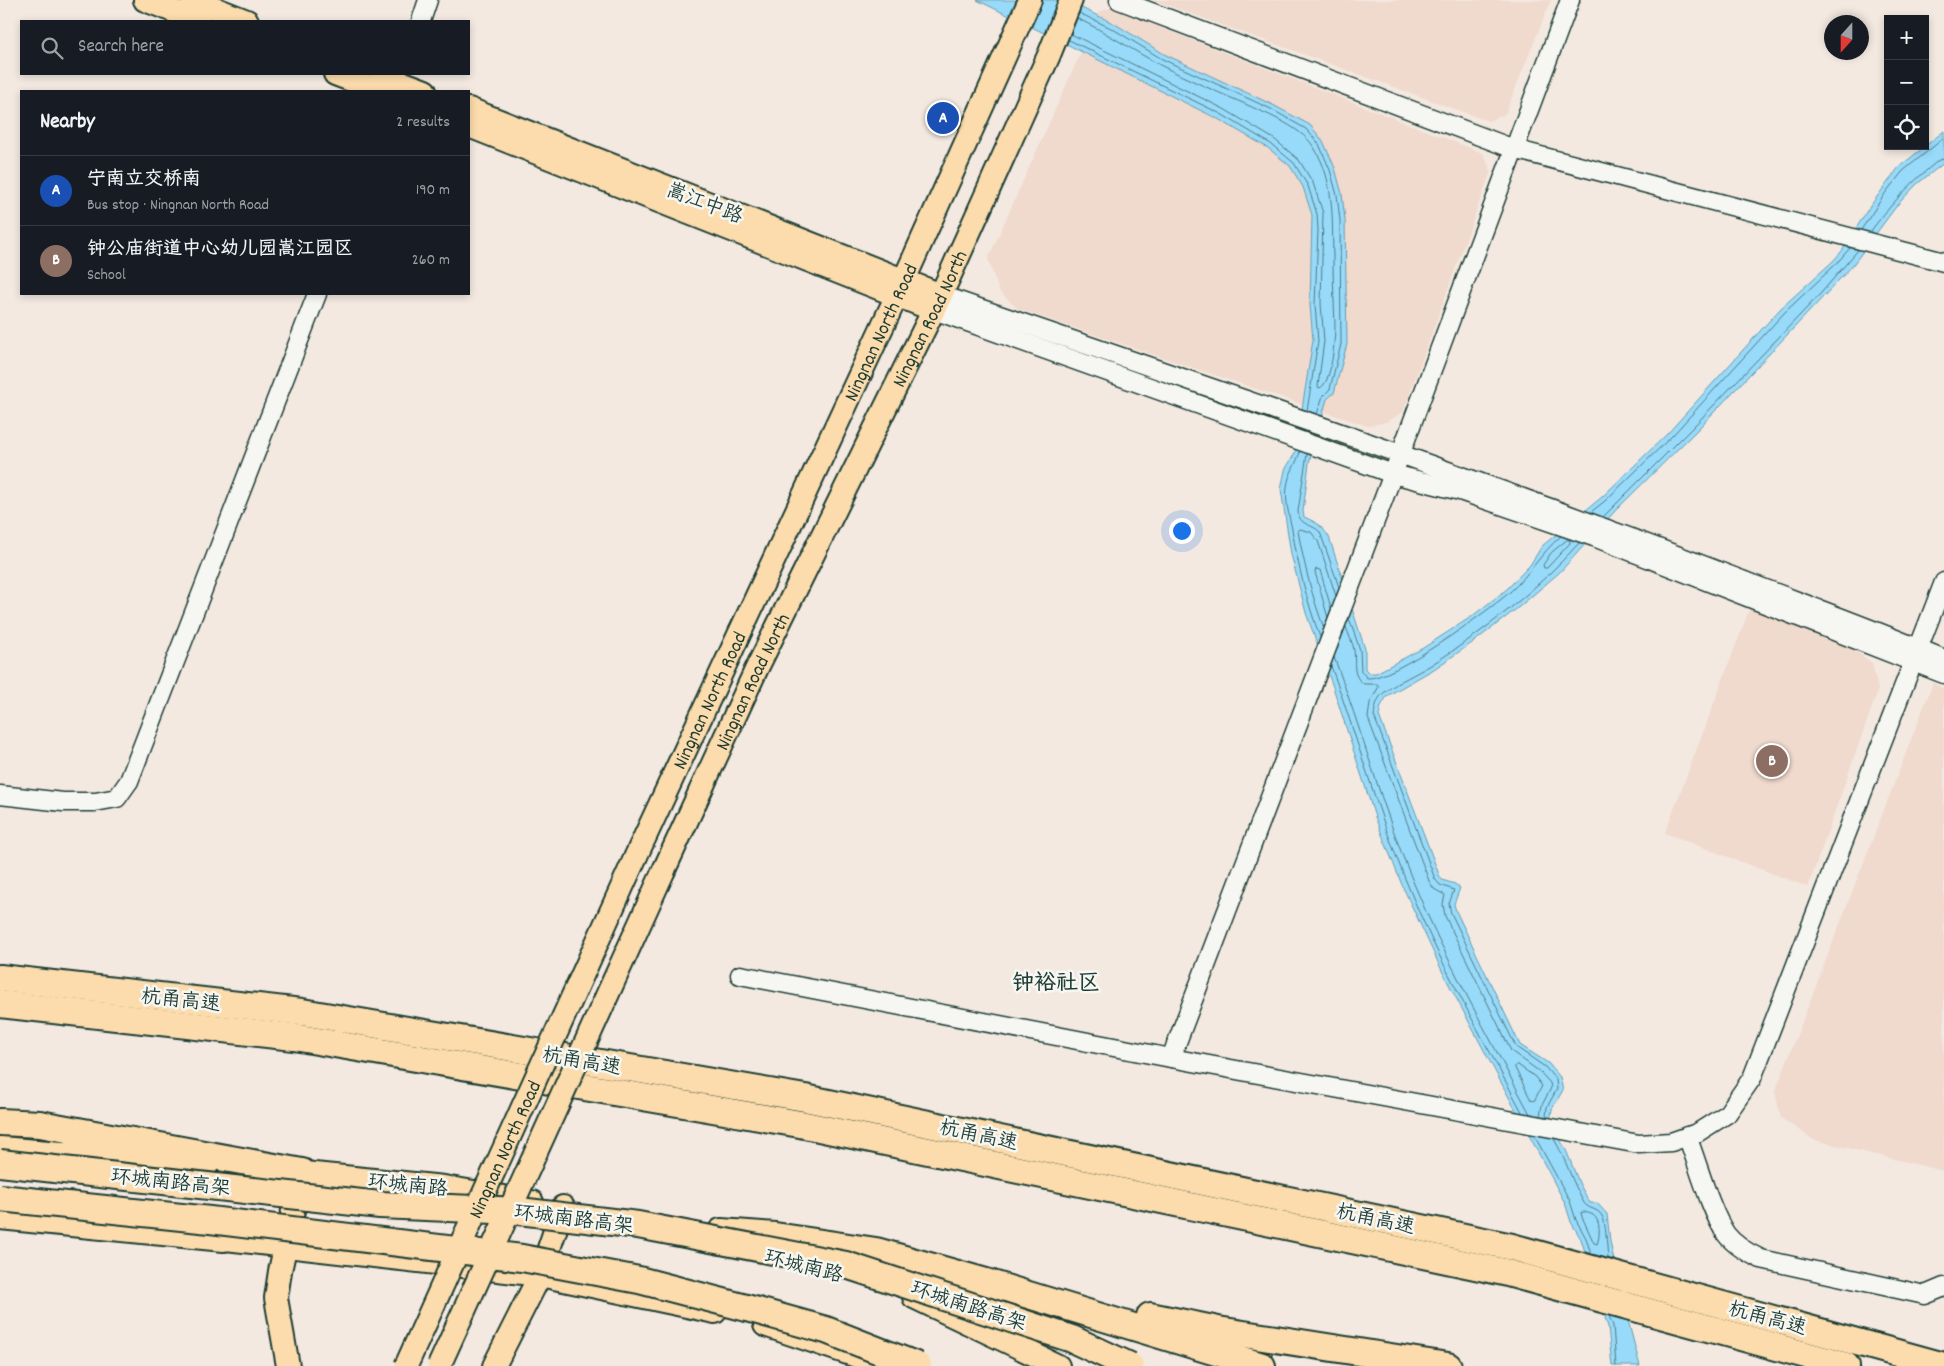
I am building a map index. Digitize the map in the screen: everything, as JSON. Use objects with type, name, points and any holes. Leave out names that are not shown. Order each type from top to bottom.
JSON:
[{"type":"highway","name":"杭甬高速","points":[[0,978],[302,1012],[805,1098],[1512,1247],[1944,1366]]},
{"type":"highway","name":"杭甬高速","points":[[0,1004],[294,1037],[800,1124],[1504,1272],[1846,1366]]},
{"type":"highway","points":[[0,1122],[40,1124],[302,1172]]},
{"type":"highway","name":"环城南路高架","points":[[0,1163],[380,1205],[519,1211],[638,1225],[846,1266],[1072,1339],[1130,1366]]},
{"type":"highway","name":"环城南路高架","points":[[0,1198],[210,1220],[522,1258],[639,1280],[826,1330],[918,1366]]},
{"type":"highway","points":[[0,1216],[224,1238]]},
{"type":"highway","points":[[638,1225],[776,1236],[876,1251],[986,1282],[1262,1366]]},
{"type":"highway","points":[[986,1282],[1218,1330],[1448,1366]]},
{"type":"highway","points":[[826,1330],[893,1366]]},
{"type":"main road","points":[[144,0],[196,20]]},
{"type":"main road","points":[[193,0],[244,20]]},
{"type":"main road","name":"Ningnan North Road","points":[[406,1366],[636,856],[901,288],[1030,0]]},
{"type":"main road","name":"Ningnan Road North","points":[[438,1366],[760,662],[937,302],[1049,55],[1071,0]]},
{"type":"main road","points":[[342,75],[391,82],[421,90]]},
{"type":"main road","name":"嵩江中路","points":[[470,109],[901,288]]},
{"type":"main road","name":"嵩江中路","points":[[470,126],[937,302]]},
{"type":"main road","name":"环城南路","points":[[0,1148],[302,1172],[444,1187],[563,1207],[893,1287],[1058,1366]]},
{"type":"main road","points":[[288,1366],[276,1298],[285,1245],[302,1172]]},
{"type":"main road","points":[[494,1366],[540,1275],[563,1207]]},
{"type":"main road","points":[[0,1223],[224,1238],[540,1275],[745,1318],[886,1366]]},
{"type":"street","points":[[421,20],[428,0]]},
{"type":"street","points":[[1119,0],[1514,149],[1944,262]]},
{"type":"street","points":[[1171,1058],[1393,474],[1570,0]]},
{"type":"street","points":[[0,795],[63,802],[95,802],[117,798],[129,781],[317,295]]},
{"type":"street","points":[[937,302],[1274,409],[1636,539],[1916,655],[1944,674]]},
{"type":"street","points":[[937,302],[1393,474],[1460,491],[1594,537],[1916,655],[1944,659]]},
{"type":"street","points":[[740,975],[1171,1058],[1639,1144],[1671,1142],[1697,1132],[1727,1114],[1752,1078],[1944,582]]},
{"type":"street","points":[[1688,1136],[1718,1220],[1727,1236],[1744,1252],[1761,1259],[1925,1295],[1944,1287]]},
{"type":"shaded area","points":[[1153,0],[1551,0],[1505,114],[1488,121]]},
{"type":"shaded area","points":[[1110,8],[1483,153],[1491,171],[1403,412],[1386,422],[1367,426],[1018,309],[999,291],[988,259],[1099,12]]},
{"type":"shaded area","points":[[1751,605],[1839,639],[1872,663],[1878,690],[1808,887],[1665,833]]},
{"type":"shaded area","points":[[1933,683],[1944,689],[1944,1171],[1814,1140],[1781,1118],[1775,1092]]},
{"type":"water","points":[[977,0],[1065,0],[1115,24],[1164,54],[1273,105],[1310,125],[1323,141],[1335,168],[1342,194],[1345,220],[1347,344],[1334,393],[1327,399],[1309,463],[1303,511],[1304,517],[1318,525],[1329,537],[1365,649],[1365,669],[1369,673],[1376,673],[1423,648],[1471,617],[1507,589],[1530,565],[1542,546],[1602,497],[1668,433],[1780,309],[1833,261],[1842,251],[1868,209],[1899,167],[1920,150],[1929,150],[1929,143],[1944,131],[1944,163],[1917,184],[1898,204],[1852,266],[1697,430],[1616,510],[1560,572],[1475,641],[1434,669],[1387,696],[1381,706],[1379,716],[1440,877],[1442,880],[1455,884],[1460,888],[1454,904],[1456,911],[1520,1045],[1548,1063],[1560,1077],[1563,1090],[1552,1109],[1550,1122],[1566,1150],[1580,1185],[1590,1203],[1597,1203],[1607,1214],[1619,1286],[1640,1366],[1612,1366],[1608,1327],[1581,1239],[1571,1222],[1565,1203],[1443,973],[1402,885],[1375,817],[1333,687],[1306,613],[1291,554],[1281,489],[1285,470],[1295,453],[1313,340],[1310,305],[1312,215],[1303,187],[1290,166],[1268,148],[1218,119]]},
{"type":"place","name":"宁南立交桥南","points":[[943,118]]},
{"type":"place","name":"钟公庙街道中心幼儿园嵩江园区","points":[[1772,761]]},
{"type":"district","name":"钟裕社区","points":[[1056,981]]}]
